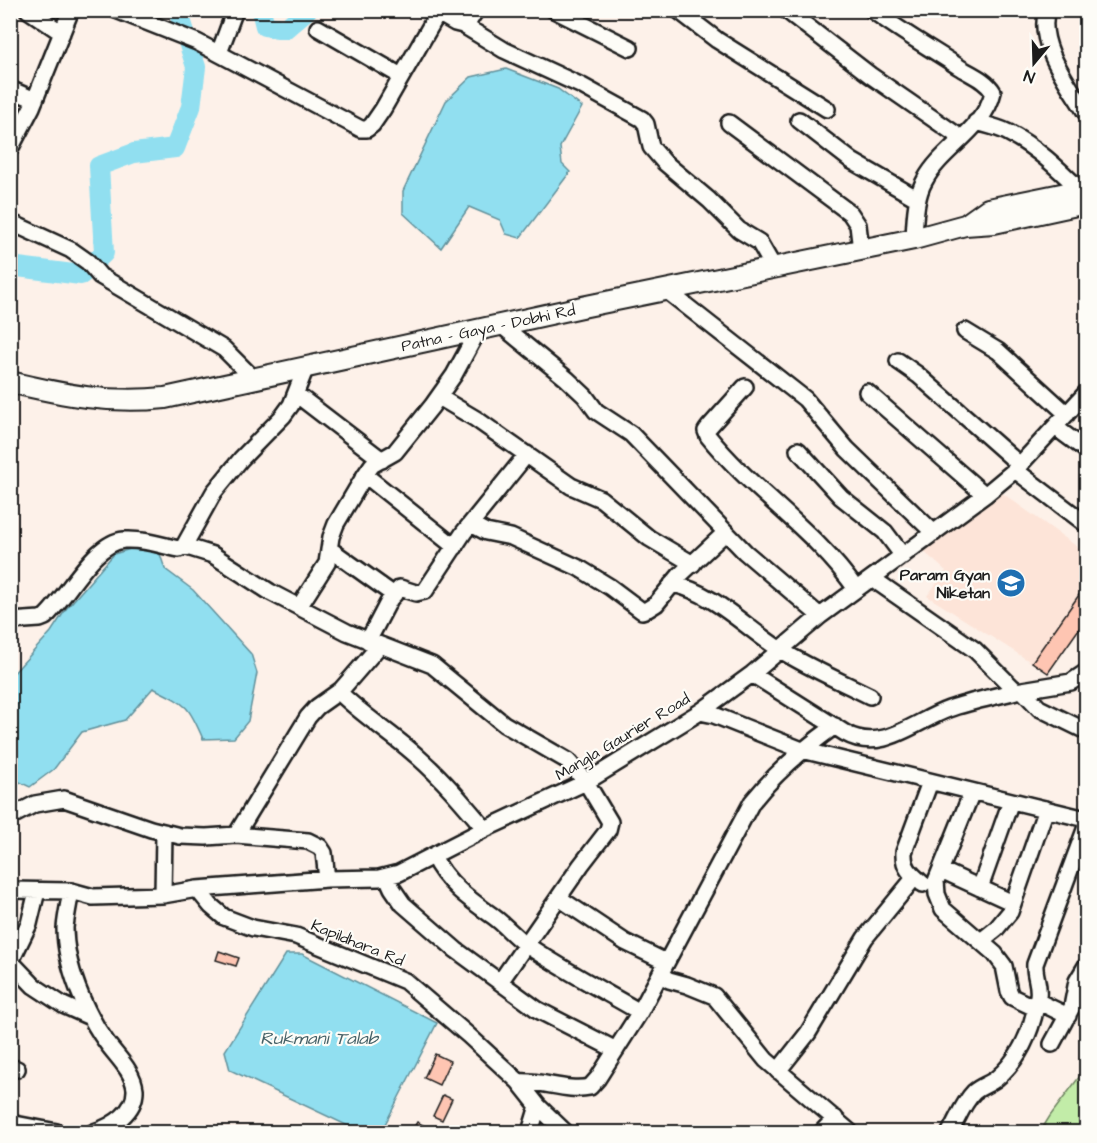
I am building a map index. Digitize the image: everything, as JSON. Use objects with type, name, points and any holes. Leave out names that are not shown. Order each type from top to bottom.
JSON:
[{"type":"main road","name":"Patna - Gaya - Dobhi Rd","points":[[10,382],[83,398],[138,401],[165,398],[479,329],[914,239],[964,225],[994,223],[1084,194]]},
{"type":"street","points":[[28,10],[62,33]]},
{"type":"street","points":[[10,149],[35,100],[71,10]]},
{"type":"street","points":[[116,10],[197,42],[361,129],[367,129],[372,125],[402,76],[436,12],[463,25],[504,50],[582,86],[642,119],[646,124],[651,147],[664,162],[710,200],[739,230],[759,242],[774,268]]},
{"type":"street","points":[[219,53],[235,10]]},
{"type":"street","points":[[463,25],[469,21],[476,10]]},
{"type":"street","points":[[554,10],[630,48]]},
{"type":"street","points":[[678,10],[717,40],[827,109]]},
{"type":"street","points":[[786,10],[870,75],[961,138]]},
{"type":"street","points":[[872,10],[888,23],[990,87],[993,92],[992,98],[976,122],[925,180],[918,199],[914,239]]},
{"type":"street","points":[[1047,10],[1044,27],[1046,41],[1086,112]]},
{"type":"street","points":[[318,28],[402,76]]},
{"type":"street","points":[[10,89],[35,100]]},
{"type":"street","points":[[799,120],[852,161],[918,199]]},
{"type":"street","points":[[976,122],[1004,131],[1022,141],[1055,165],[1084,194]]},
{"type":"street","points":[[729,123],[850,213],[858,225],[861,250]]},
{"type":"street","points":[[10,222],[58,243],[224,350],[252,378]]},
{"type":"street","points":[[666,290],[805,399],[847,449],[934,533]]},
{"type":"street","points":[[501,325],[567,379],[585,396],[596,411],[631,434],[745,552],[820,616]]},
{"type":"street","points":[[299,607],[323,573],[331,550],[331,537],[336,524],[364,475],[372,465],[395,452],[439,397],[479,329]]},
{"type":"street","points":[[965,331],[998,351],[1067,414]]},
{"type":"street","points":[[898,361],[918,375],[1018,467],[1086,524]]},
{"type":"street","points":[[10,621],[45,617],[94,559],[115,541],[148,541],[179,549],[184,546],[214,492],[283,416],[296,394],[306,367]]},
{"type":"street","points":[[745,387],[709,427],[706,432],[708,436],[758,489],[831,558],[856,589]]},
{"type":"street","points":[[867,392],[985,495]]},
{"type":"street","name":"Mangla Gaurier Road","points":[[10,890],[71,891],[93,897],[163,895],[197,889],[387,877],[399,873],[484,829],[586,782],[700,712],[752,674],[820,616],[985,495],[1018,467],[1086,393]]},
{"type":"street","points":[[296,394],[382,460]]},
{"type":"street","points":[[439,397],[476,419],[571,486],[601,499],[624,520],[658,545],[693,564]]},
{"type":"street","points":[[1055,427],[1086,450]]},
{"type":"street","points":[[798,450],[841,497],[885,532],[903,556]]},
{"type":"street","points":[[236,835],[308,717],[317,707],[339,693],[374,643],[394,595],[400,588],[416,593],[425,591],[471,524],[527,454]]},
{"type":"street","points":[[364,475],[455,547]]},
{"type":"street","points":[[471,524],[486,532],[521,541],[579,568],[642,611],[656,604],[672,584],[726,532]]},
{"type":"street","points":[[184,546],[213,555],[270,592],[374,643],[432,665],[504,724],[568,761],[586,782],[610,822],[609,826],[500,982]]},
{"type":"street","points":[[331,550],[394,595]]},
{"type":"street","points":[[873,579],[975,650],[1039,708],[1086,731]]},
{"type":"street","points":[[672,584],[684,586],[711,601],[780,650],[870,696]]},
{"type":"street","points":[[752,674],[853,737],[860,739],[888,738],[940,712],[1019,691],[1071,681],[1086,672]]},
{"type":"street","points":[[339,693],[418,757],[450,787],[484,829]]},
{"type":"street","points":[[700,712],[714,715],[802,750],[1086,819]]},
{"type":"street","points":[[519,1082],[532,1081],[568,1089],[590,1087],[598,1078],[640,1012],[752,802],[802,750],[835,726]]},
{"type":"street","points":[[930,782],[904,852],[905,866],[937,894]]},
{"type":"street","points":[[972,792],[935,887],[937,894],[944,909],[995,954],[1004,966],[1008,991],[1012,997],[1068,1016]]},
{"type":"street","points":[[10,817],[35,804],[64,799],[164,832],[192,837],[236,835],[308,841],[320,846],[324,853],[327,879]]},
{"type":"street","points":[[980,888],[1011,801]]},
{"type":"street","points":[[981,941],[1005,920],[1046,809]]},
{"type":"street","points":[[950,1132],[974,1092],[998,1077],[1014,1061],[1025,1042],[1038,991],[1035,964],[1080,865],[1086,827]]},
{"type":"street","points":[[163,895],[164,832]]},
{"type":"street","points":[[433,856],[440,872],[455,888],[526,944],[640,1012]]},
{"type":"street","points":[[941,870],[1013,903]]},
{"type":"street","points":[[387,877],[397,896],[411,912],[500,982],[538,1010],[616,1050]]},
{"type":"street","points":[[778,1071],[808,1033],[865,938],[915,877]]},
{"type":"street","name":"Kapildhara Rd","points":[[197,889],[224,917],[253,928],[296,936],[405,981],[519,1082],[538,1106],[565,1132]]},
{"type":"street","points":[[37,891],[29,924],[11,962],[34,986],[63,1005],[90,1017]]},
{"type":"street","points":[[71,891],[65,927],[73,973],[90,1017],[130,1073],[135,1088],[131,1107],[113,1124],[94,1132]]},
{"type":"street","points":[[559,898],[664,968],[669,980],[687,984],[714,996],[766,1060],[850,1132]]},
{"type":"street","points":[[1052,1044],[1072,1007],[1077,981],[1086,966]]},
{"type":"street","points":[[530,1132],[538,1106]]},
{"type":"street","points":[[822,1132],[835,1118]]},
{"type":"street","points":[[10,1123],[57,1132]]},
{"type":"shaded area","name":"Param Gyan Niketan","points":[[998,490],[1086,553],[1086,620],[1048,673],[927,596],[946,571],[922,550]]},
{"type":"green space","points":[[1086,1068],[1086,1132],[1040,1132],[1050,1116]]},
{"type":"water","points":[[506,69],[558,89],[582,107],[560,147],[562,164],[570,172],[520,238],[506,234],[500,220],[469,207],[441,248],[403,213],[403,191],[446,101],[471,77]]},
{"type":"water","points":[[137,547],[160,554],[165,569],[193,590],[251,654],[257,673],[248,721],[234,738],[203,739],[190,712],[180,702],[153,688],[125,720],[82,732],[54,769],[30,787],[11,778],[11,676],[51,632],[66,609],[114,554]]},
{"type":"water","name":"Rukmani Talab","points":[[286,954],[302,954],[437,1023],[381,1132],[361,1132],[230,1070],[225,1051]]},
{"type":"building","points":[[1086,585],[1086,619],[1048,673],[1032,662]]},
{"type":"building","points":[[219,951],[239,958],[236,966],[216,960]]},
{"type":"building","points":[[435,1054],[450,1061],[439,1085],[424,1078]]},
{"type":"building","points":[[443,1095],[452,1099],[442,1120],[433,1116]]},
{"type":"building","points":[[417,1122],[436,1132],[411,1132]]},
{"type":"waterway","points":[[10,266],[81,275],[104,253],[99,166],[134,153],[175,148],[191,107],[196,67],[178,10]]},
{"type":"waterway","points":[[261,10],[265,26],[285,29],[307,10]]},
{"type":"place","name":"Param Gyan Niketan","points":[[1011,583]]}]
